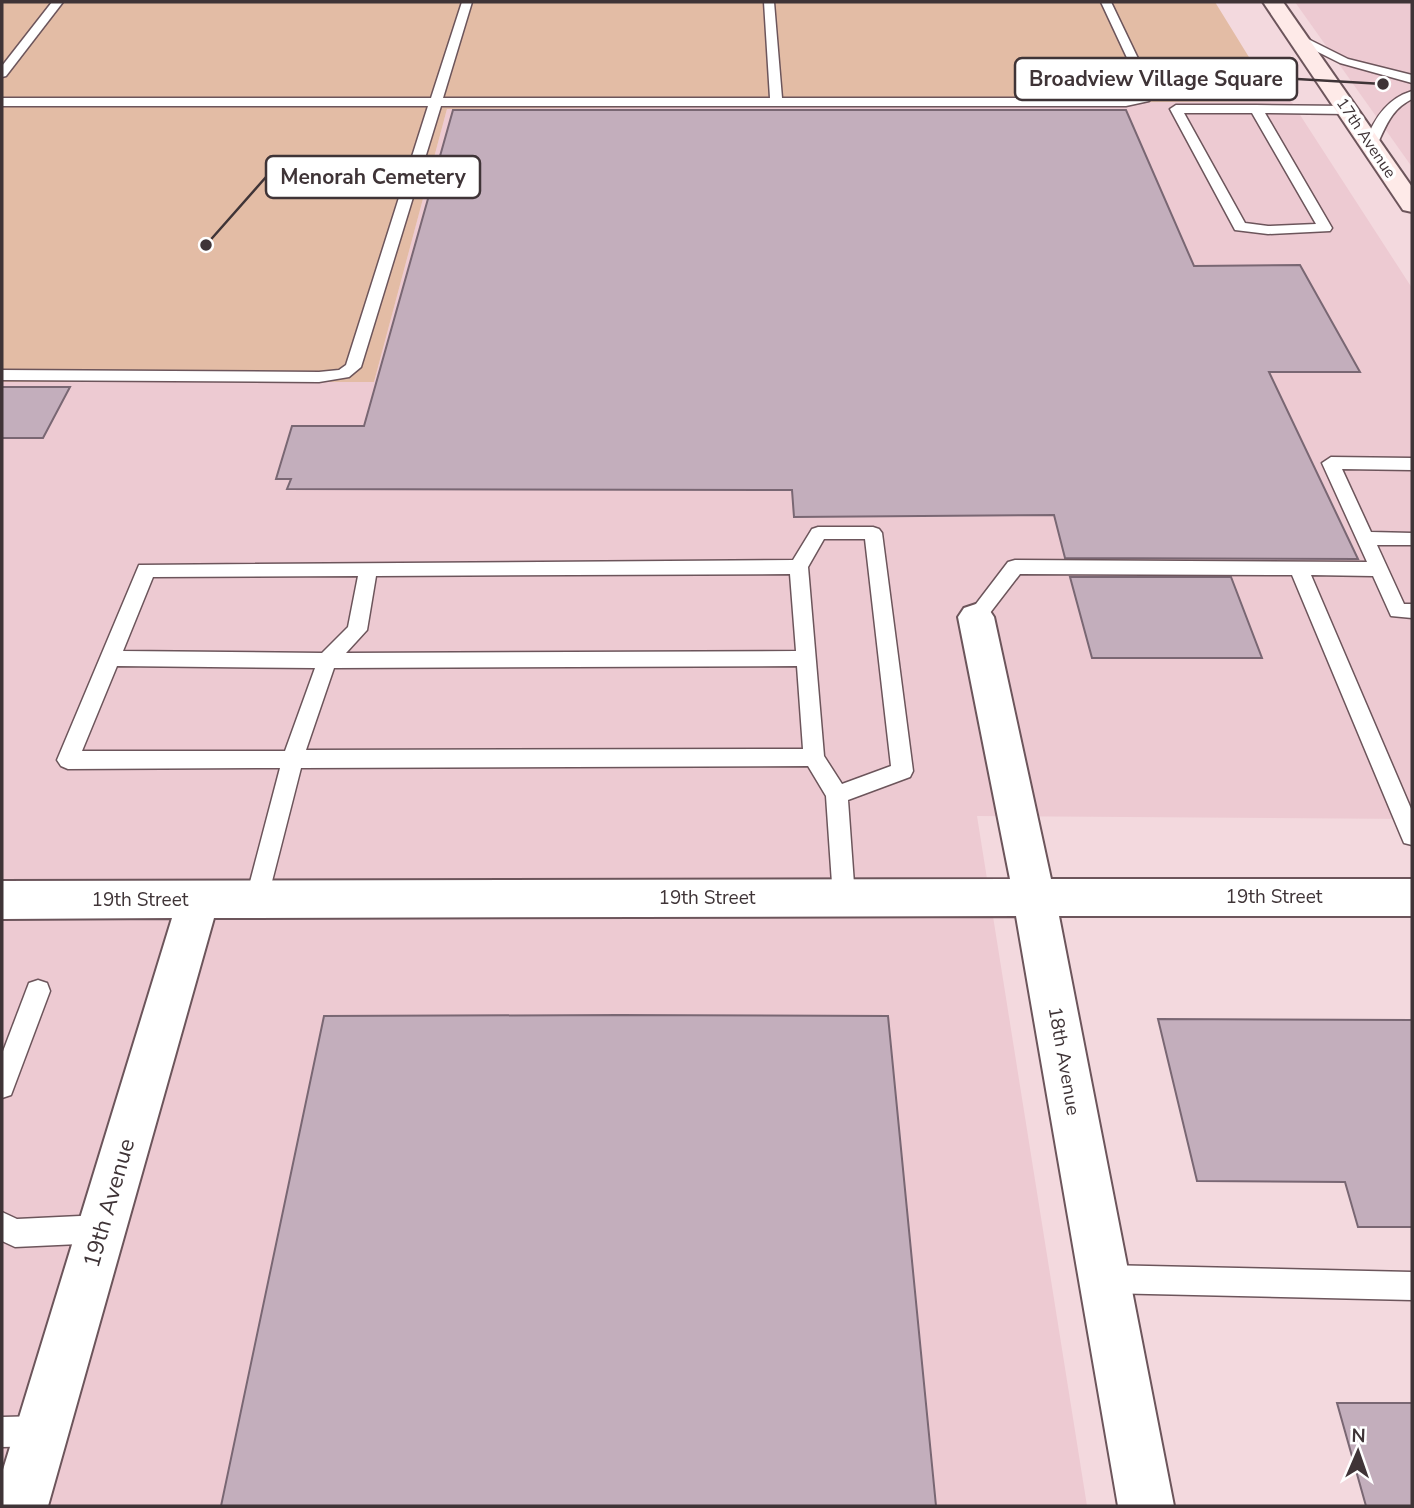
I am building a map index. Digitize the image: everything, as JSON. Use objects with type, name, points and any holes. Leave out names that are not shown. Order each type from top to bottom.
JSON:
[{"type":"street","name":"17th Avenue","points":[[1273,2],[1412,205]]},
{"type":"street","name":"18th Avenue","points":[[976,617],[1034,897],[1146,1506]]},
{"type":"street","name":"19th Street","points":[[2,900],[1412,897]]},
{"type":"street","name":"19th Avenue","points":[[20,1506],[22,1432],[102,1229],[198,901]]},
{"type":"lane","points":[[2,73],[58,2]]},
{"type":"lane","points":[[2,375],[319,377],[343,374],[353,367],[467,2]]},
{"type":"lane","points":[[769,2],[776,102]]},
{"type":"lane","points":[[2,102],[1126,102],[1145,98],[1149,94],[1148,90],[1106,2]]},
{"type":"lane","points":[[1298,38],[1344,61],[1412,79]]},
{"type":"lane","points":[[1371,144],[1384,115],[1395,103],[1412,95]]},
{"type":"lane","points":[[1256,109],[1325,228],[1268,230],[1240,227],[1176,109],[1256,109],[1347,110]]},
{"type":"lane","points":[[1412,464],[1331,463],[1398,611],[1412,611]]},
{"type":"lane","points":[[837,795],[902,771],[873,533],[818,533],[799,567],[814,757],[837,795],[844,898]]},
{"type":"lane","points":[[1364,538],[1412,539]]},
{"type":"lane","points":[[799,567],[146,570],[68,760],[814,757]]},
{"type":"lane","points":[[976,617],[1015,567],[1380,569]]},
{"type":"lane","points":[[1299,569],[1412,836]]},
{"type":"lane","points":[[256,901],[293,759],[327,661],[357,630],[368,571]]},
{"type":"lane","points":[[109,658],[327,661],[806,658]]},
{"type":"lane","points":[[2,1086],[38,991]]},
{"type":"lane","points":[[2,1226],[15,1233],[102,1229]]},
{"type":"lane","points":[[1104,1279],[1412,1286]]},
{"type":"shaded area","points":[[2,2],[1215,2],[1276,101],[447,109],[374,382],[2,382]]},
{"type":"shaded area","points":[[1295,2],[1412,2],[1412,167]]},
{"type":"shaded area","points":[[1291,101],[1412,288],[1412,819],[977,816],[1087,1506],[2,1506],[2,382],[374,382],[447,109]]},
{"type":"building","points":[[453,110],[1126,110],[1194,266],[1300,265],[1360,372],[1269,372],[1358,559],[1065,558],[1054,515],[794,517],[792,490],[287,489],[291,479],[276,479],[292,426],[364,426]]},
{"type":"building","points":[[2,387],[70,387],[43,438],[2,438]]},
{"type":"building","points":[[1070,577],[1231,577],[1262,658],[1092,658]]},
{"type":"building","points":[[324,1016],[888,1016],[936,1506],[221,1506]]},
{"type":"building","points":[[1158,1019],[1412,1020],[1412,1227],[1358,1227],[1345,1182],[1197,1181]]},
{"type":"building","points":[[1337,1403],[1412,1403],[1412,1506],[1366,1506]]},
{"type":"place","name":"Broadview Village Square","points":[[1383,84]]},
{"type":"place","name":"Menorah Cemetery","points":[[206,245]]}]
